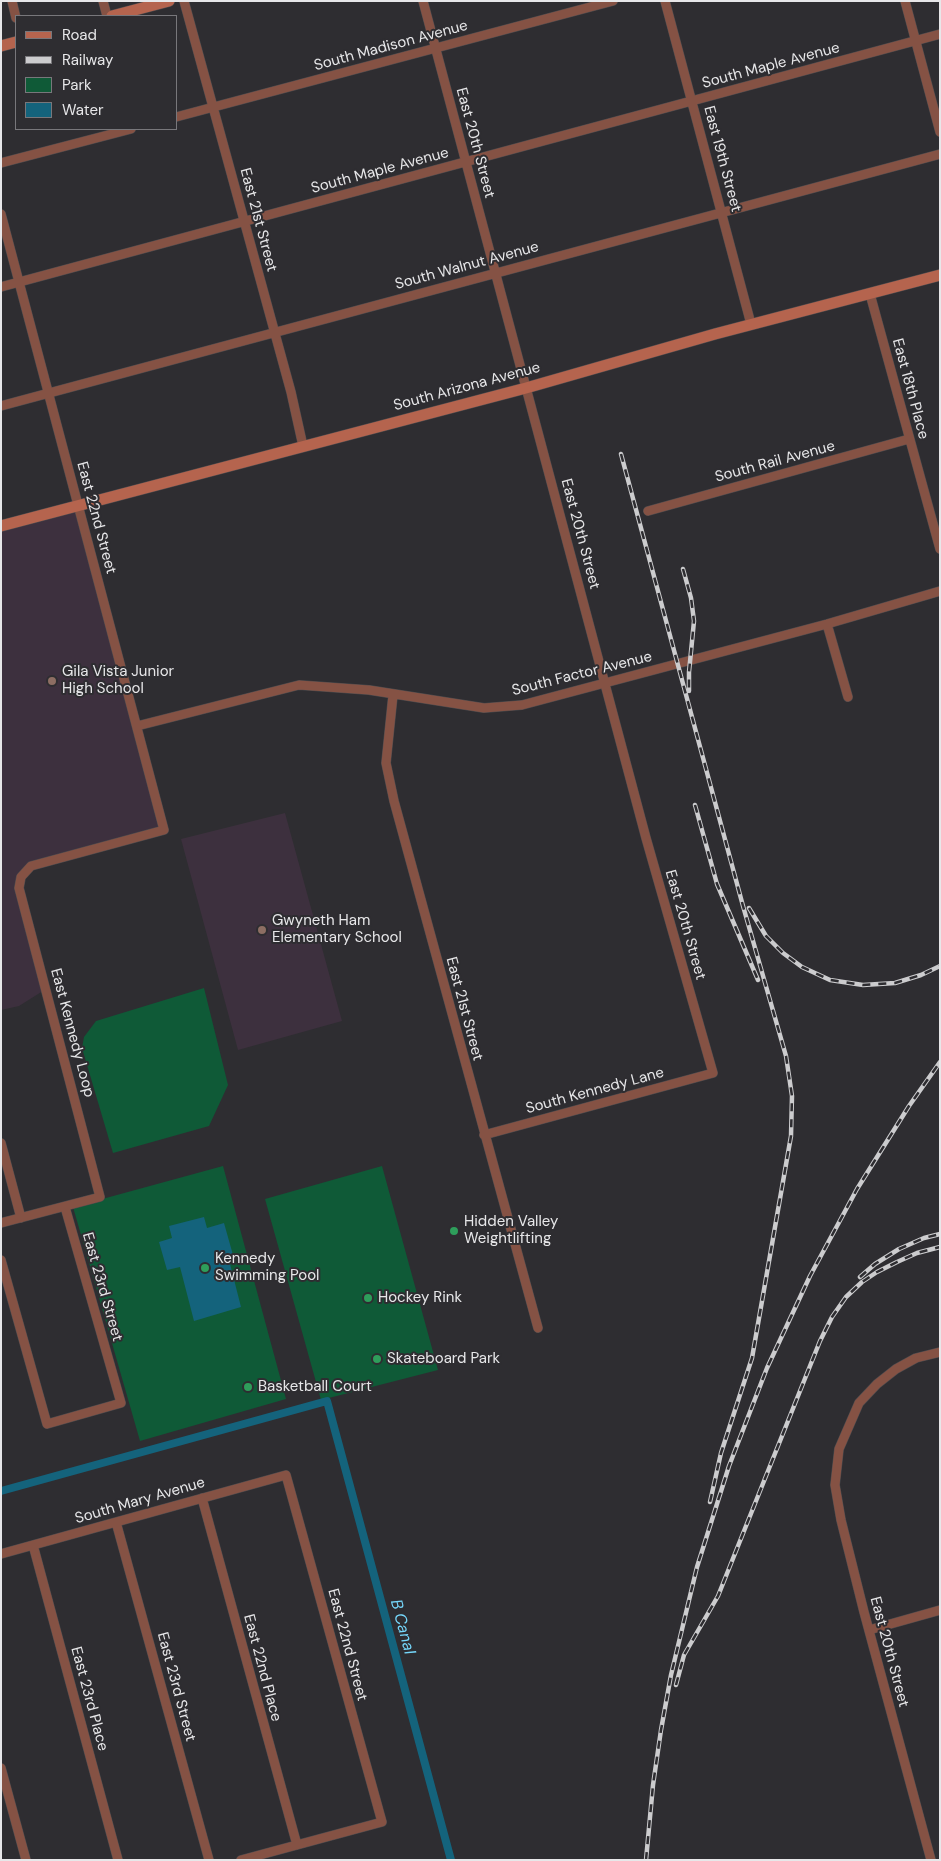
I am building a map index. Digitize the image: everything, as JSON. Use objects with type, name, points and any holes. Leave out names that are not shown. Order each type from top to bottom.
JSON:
[{"type":"street","points":[[12,1],[15,15]]},
{"type":"street","points":[[103,1],[107,15]]},
{"type":"street","points":[[116,15],[169,1]]},
{"type":"street","name":"East 21st Street","points":[[184,1],[245,221],[304,446]]},
{"type":"street","name":"East 20th Street","points":[[423,1],[606,682],[646,838],[713,1073]]},
{"type":"street","name":"South Madison Avenue","points":[[178,116],[614,1]]},
{"type":"street","name":"East 19th Street","points":[[665,1],[751,324]]},
{"type":"street","points":[[905,1],[940,132]]},
{"type":"street","name":"South Maple Avenue","points":[[1,287],[940,34]]},
{"type":"street","points":[[1,46],[15,42]]},
{"type":"street","points":[[1,163],[127,130]]},
{"type":"street","name":"South Walnut Avenue","points":[[1,406],[940,154]]},
{"type":"street","name":"East 22nd Street","points":[[1,214],[164,830],[31,866],[21,877]]},
{"type":"street","name":"South Arizona Avenue","points":[[1,526],[526,388],[751,324],[940,275]]},
{"type":"street","name":"East 18th Place","points":[[870,294],[940,549]]},
{"type":"street","name":"South Rail Avenue","points":[[648,511],[909,439]]},
{"type":"street","name":"South Factor Avenue","points":[[137,726],[299,685],[369,690],[484,708],[522,705],[827,624],[940,591]]},
{"type":"street","points":[[827,624],[848,697]]},
{"type":"street","name":"East 21st Street","points":[[393,695],[386,763],[390,782],[484,1135],[538,1328]]},
{"type":"street","name":"East Kennedy Loop","points":[[21,877],[20,888],[100,1197],[65,1207]]},
{"type":"street","name":"South Kennedy Lane","points":[[484,1135],[713,1073]]},
{"type":"street","points":[[1,1143],[21,1218]]},
{"type":"street","points":[[1,1223],[65,1207]]},
{"type":"street","name":"East 23rd Street","points":[[1,1260],[46,1424],[121,1403],[65,1207]]},
{"type":"street","name":"East 20th Street","points":[[931,1860],[869,1630],[841,1520],[835,1485],[839,1449],[859,1403],[876,1384],[896,1369],[940,1352]]},
{"type":"street","name":"East 22nd Street","points":[[286,1475],[382,1822],[297,1845]]},
{"type":"street","name":"South Mary Avenue","points":[[1,1554],[286,1475]]},
{"type":"street","name":"East 22nd Place","points":[[202,1498],[297,1845]]},
{"type":"street","name":"East 23rd Street","points":[[116,1522],[209,1860]]},
{"type":"street","name":"East 23rd Place","points":[[32,1545],[118,1860]]},
{"type":"street","points":[[869,1630],[940,1610]]},
{"type":"street","points":[[1,1768],[26,1860]]},
{"type":"street","points":[[241,1860],[297,1845]]},
{"type":"shaded area","points":[[78,505],[164,830],[31,866],[19,888],[46,989],[19,1006],[1,1010],[1,526]]},
{"type":"shaded area","name":"Gwyneth Ham Elementary School","points":[[285,813],[342,1021],[238,1050],[181,839]]},
{"type":"green space","points":[[204,988],[228,1085],[209,1126],[113,1153],[82,1048],[84,1037],[96,1021]]},
{"type":"green space","points":[[223,1166],[286,1399],[140,1441],[73,1207]]},
{"type":"green space","points":[[382,1166],[438,1370],[321,1400],[265,1199]]},
{"type":"water","name":"Kennedy Swimming Pool","points":[[204,1217],[207,1228],[224,1223],[233,1255],[228,1256],[241,1307],[194,1321],[180,1267],[167,1270],[159,1242],[172,1238],[169,1226]]},
{"type":"waterway","name":"B Canal","points":[[1,1491],[327,1401],[451,1860]]},
{"type":"railway","points":[[621,454],[743,906],[786,1056],[792,1096],[791,1136],[752,1358],[721,1453],[710,1502]]},
{"type":"railway","points":[[683,569],[691,598],[694,621],[689,691]]},
{"type":"railway","points":[[695,805],[717,884],[758,980]]},
{"type":"railway","points":[[749,908],[766,936],[783,953],[802,967],[830,980],[863,985],[895,983],[921,975],[940,966]]},
{"type":"railway","points":[[646,1860],[653,1785],[671,1675],[697,1567],[729,1466],[767,1368],[810,1276],[857,1189],[909,1106],[940,1062]]},
{"type":"railway","points":[[860,1277],[875,1264],[899,1249],[924,1238],[940,1234]]},
{"type":"railway","points":[[676,1685],[684,1655],[718,1596],[820,1341],[832,1317],[846,1297],[862,1282],[877,1272],[917,1253],[940,1247]]},
{"type":"place","name":"Gila Vista Junior High School","points":[[52,681]]},
{"type":"place","name":"Gwyneth Ham Elementary School","points":[[262,930]]},
{"type":"place","name":"Hidden Valley Weightlifting","points":[[454,1231]]},
{"type":"place","name":"Kennedy Swimming Pool","points":[[205,1268]]},
{"type":"place","name":"Hockey Rink","points":[[368,1298]]},
{"type":"place","name":"Skateboard Park","points":[[377,1359]]},
{"type":"place","name":"Basketball Court","points":[[248,1387]]}]
